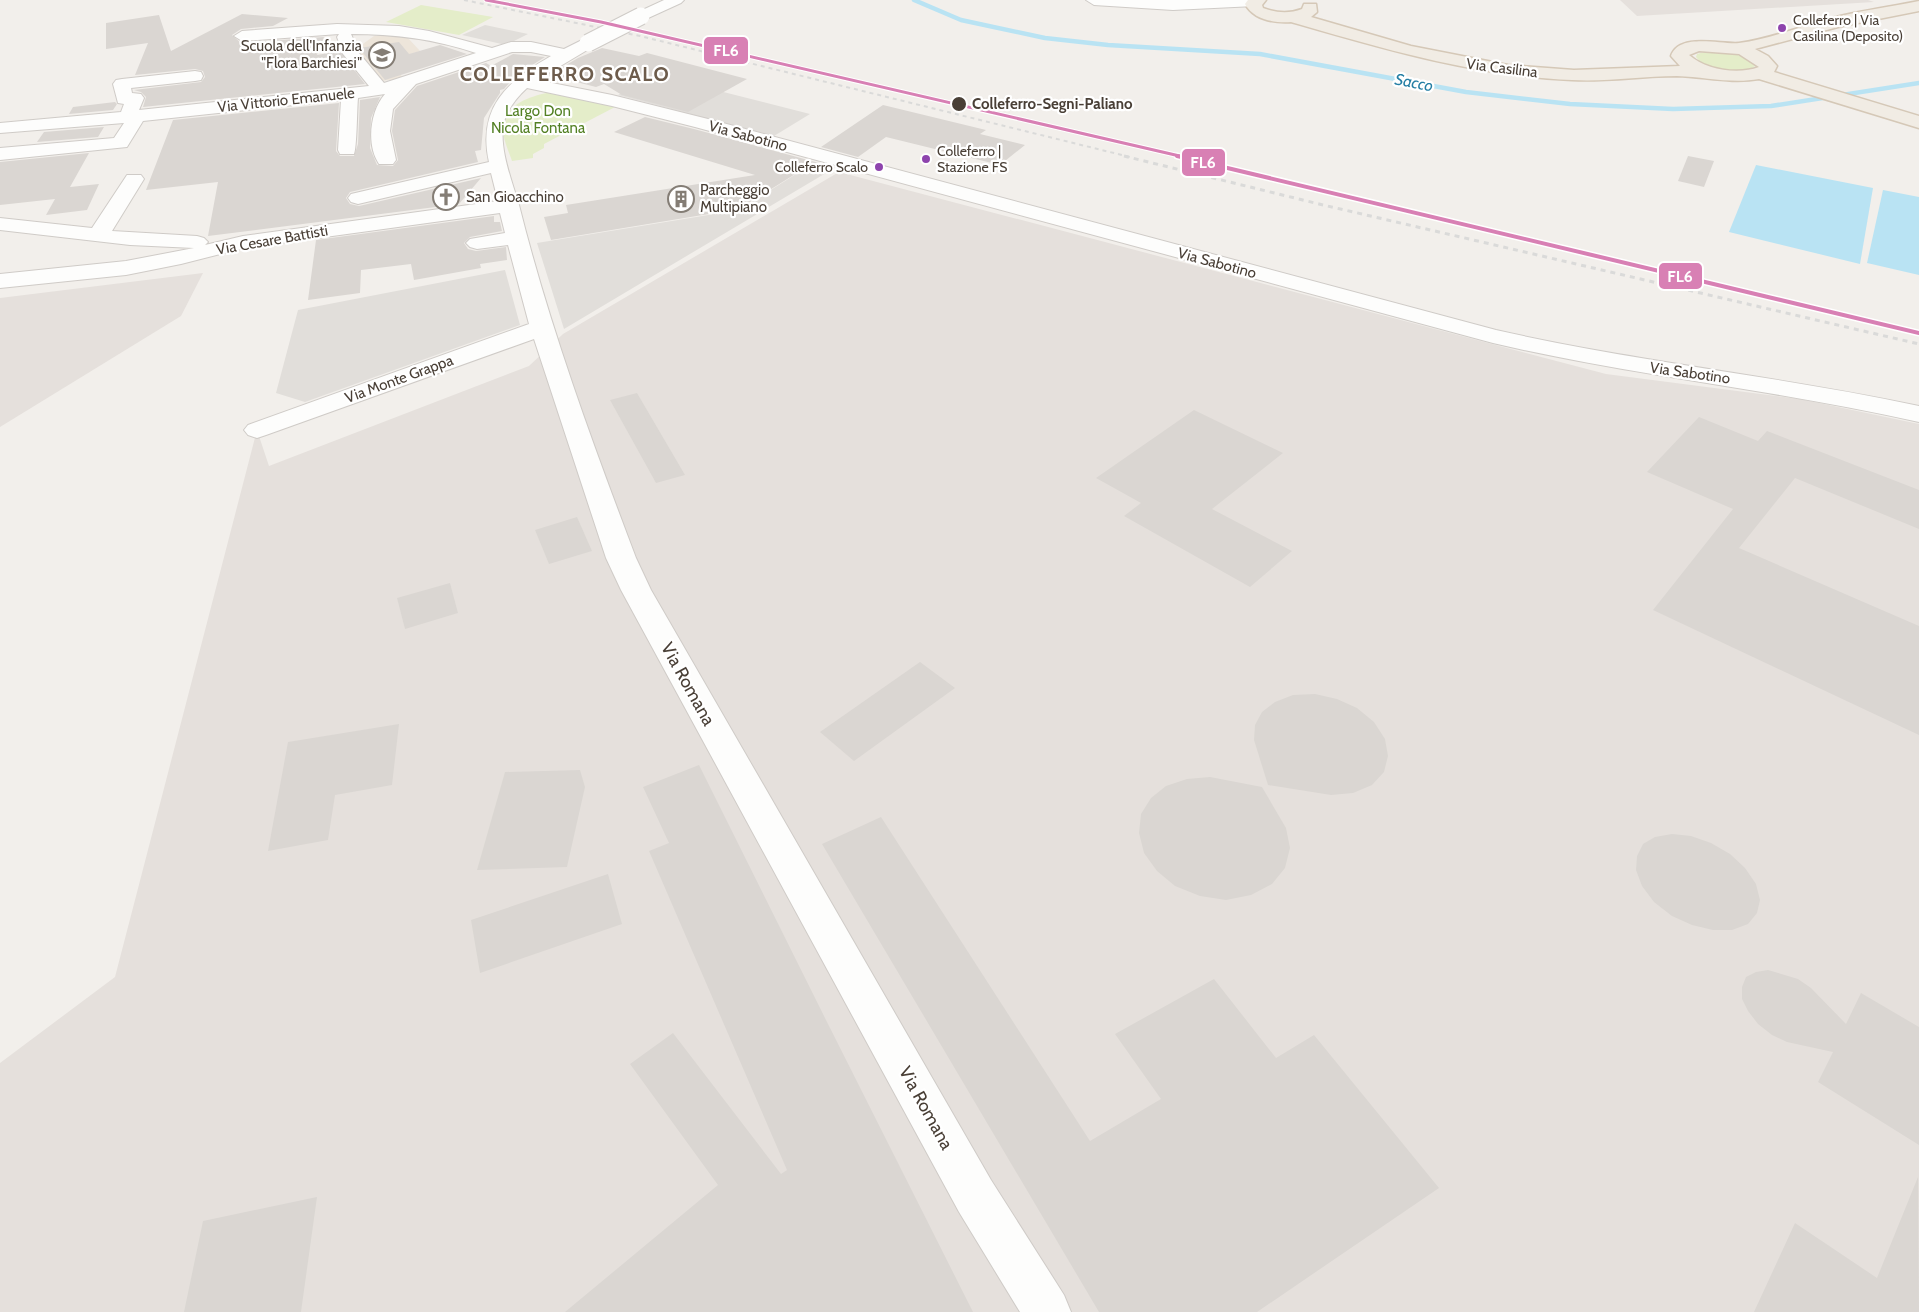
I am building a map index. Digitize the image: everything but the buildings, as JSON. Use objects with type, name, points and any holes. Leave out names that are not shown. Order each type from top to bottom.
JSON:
[{"type":"main road","name":"Via Casilina","points":[[1257,4],[1277,16],[1301,10],[1414,45],[1507,63],[1598,67],[1644,64],[1680,56],[1681,52],[1697,46],[1735,49]]},
{"type":"main road","points":[[1735,49],[1829,24],[1919,6]]},
{"type":"main road","name":"Via Casilina","points":[[1301,10],[1432,57],[1508,70],[1564,75],[1677,71],[1742,76],[1763,67]]},
{"type":"main road","points":[[1763,67],[1770,52],[1788,42],[1888,12]]},
{"type":"main road","points":[[1735,49],[1763,67],[1800,85],[1919,122]]},
{"type":"main road","points":[[1680,56],[1692,66],[1716,74]]},
{"type":"street","name":"Via Romana","points":[[676,0],[538,69],[522,82],[503,107],[495,123],[494,136],[509,206],[541,328],[627,574],[975,1196],[1047,1312]]},
{"type":"street","points":[[1094,0],[1138,4],[1257,4]]},
{"type":"street","points":[[242,36],[330,28],[389,30],[446,37],[491,53]]},
{"type":"street","points":[[345,37],[351,54],[381,90]]},
{"type":"street","name":"Via Vittorio Emanuele","points":[[0,128],[133,116],[275,109],[408,83],[505,48],[526,46],[566,54]]},
{"type":"street","points":[[0,154],[120,143],[133,116],[135,98],[124,99],[123,84],[195,76]]},
{"type":"street","name":"Via Sabotino","points":[[522,82],[582,93],[646,109],[1518,342],[1608,360],[1826,394],[1919,414]]},
{"type":"street","points":[[386,160],[382,136],[384,111],[390,100],[408,83]]},
{"type":"street","points":[[347,150],[346,134],[350,94]]},
{"type":"street","points":[[358,198],[500,165]]},
{"type":"street","points":[[98,236],[134,179]]},
{"type":"street","name":"Via Cesare Battisti","points":[[0,281],[145,265],[243,242],[509,206]]},
{"type":"street","points":[[0,224],[163,242],[243,242]]},
{"type":"street","points":[[477,243],[517,237]]},
{"type":"street","name":"Via Monte Grappa","points":[[257,430],[541,328]]},
{"type":"shaded area","points":[[1620,0],[1868,0],[1874,2],[1637,16]]},
{"type":"shaded area","points":[[485,25],[528,34],[506,45],[462,35]]},
{"type":"shaded area","name":"Scuola dell'Infanzia \"Flora Barchiesi\"","points":[[374,36],[407,37],[420,51],[390,60],[403,78],[382,81],[362,61],[356,49]]},
{"type":"shaded area","points":[[656,75],[810,114],[774,136],[618,95]]},
{"type":"shaded area","points":[[812,164],[831,170],[564,329],[537,243],[739,210]]},
{"type":"shaded area","points":[[839,172],[1606,374],[1800,399],[1919,424],[1919,1312],[0,1312],[0,1063],[115,977],[257,430],[269,466],[529,366],[563,334]]},
{"type":"shaded area","points":[[505,270],[520,325],[305,402],[276,393],[298,310]]},
{"type":"shaded area","points":[[203,273],[181,316],[0,427],[0,298]]},
{"type":"green space","points":[[421,5],[493,17],[459,35],[386,22]]},
{"type":"green space","points":[[1708,51],[1737,55],[1754,63],[1755,66],[1733,72],[1715,69],[1696,57],[1697,54]]},
{"type":"green space","name":"Largo Don Nicola Fontana","points":[[556,91],[617,106],[544,144],[544,148],[533,154],[533,158],[512,161],[503,134],[504,120],[508,113],[514,106],[530,98]]},
{"type":"water","points":[[1756,165],[1873,188],[1860,264],[1729,232]]},
{"type":"water","points":[[1883,190],[1919,197],[1919,275],[1867,263]]},
{"type":"waterway","name":"Sacco","points":[[914,0],[961,20],[1045,38],[1108,45],[1260,54],[1466,92],[1570,104],[1673,109],[1771,106],[1919,83]]},
{"type":"railway","points":[[464,0],[640,36],[1130,157]]},
{"type":"railway","points":[[1124,156],[1319,204],[1919,344]]},
{"type":"transit line","name":"FL6","points":[[486,0],[601,22],[956,103],[1919,333]]},
{"type":"place","name":"Colleferro | Via Casilina (Deposito)","points":[[1782,28]]},
{"type":"place","name":"Scuola dell'Infanzia \"Flora Barchiesi\"","points":[[382,55]]},
{"type":"place","name":"Colleferro-Segni-Paliano","points":[[959,104]]},
{"type":"place","name":"Colleferro | Stazione FS","points":[[926,159]]},
{"type":"place","name":"Colleferro Scalo","points":[[879,167]]},
{"type":"place","name":"San Gioacchino","points":[[446,197]]},
{"type":"place","name":"Parcheggio Multipiano","points":[[681,199]]},
{"type":"district","name":"COLLEFERRO SCALO","points":[[565,74]]}]
